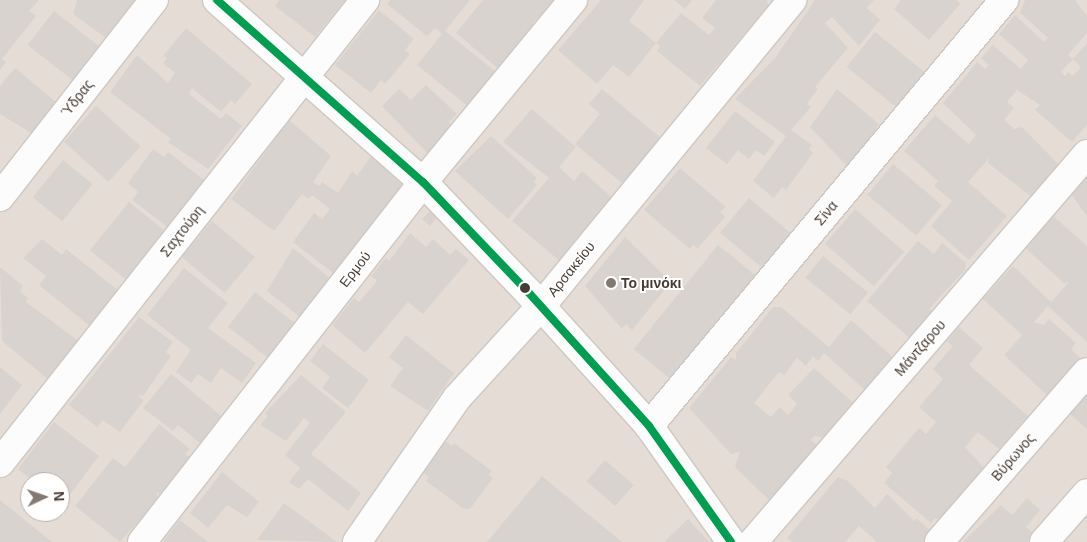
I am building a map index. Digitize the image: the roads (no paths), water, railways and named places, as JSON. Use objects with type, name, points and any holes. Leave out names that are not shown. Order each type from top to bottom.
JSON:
[{"type":"street","name":"Ύδρας","points":[[0,197],[154,0]]},
{"type":"street","points":[[217,0],[306,74],[423,182],[541,306],[649,426],[731,542]]},
{"type":"street","name":"Σαχτούρη","points":[[0,463],[366,0]]},
{"type":"street","name":"Ερμού","points":[[142,542],[423,182],[573,0]]},
{"type":"street","name":"Αρσακείου","points":[[357,542],[457,398],[541,306],[792,0]]},
{"type":"street","name":"Σίνα","points":[[649,426],[1004,0]]},
{"type":"street","name":"Μάντζαρου","points":[[753,542],[1087,154]]},
{"type":"street","name":"Βύρωνος","points":[[939,542],[1087,372]]},
{"type":"street","points":[[1044,542],[1087,492]]},
{"type":"place","name":"Το μινόκι","points":[[611,283]]}]
